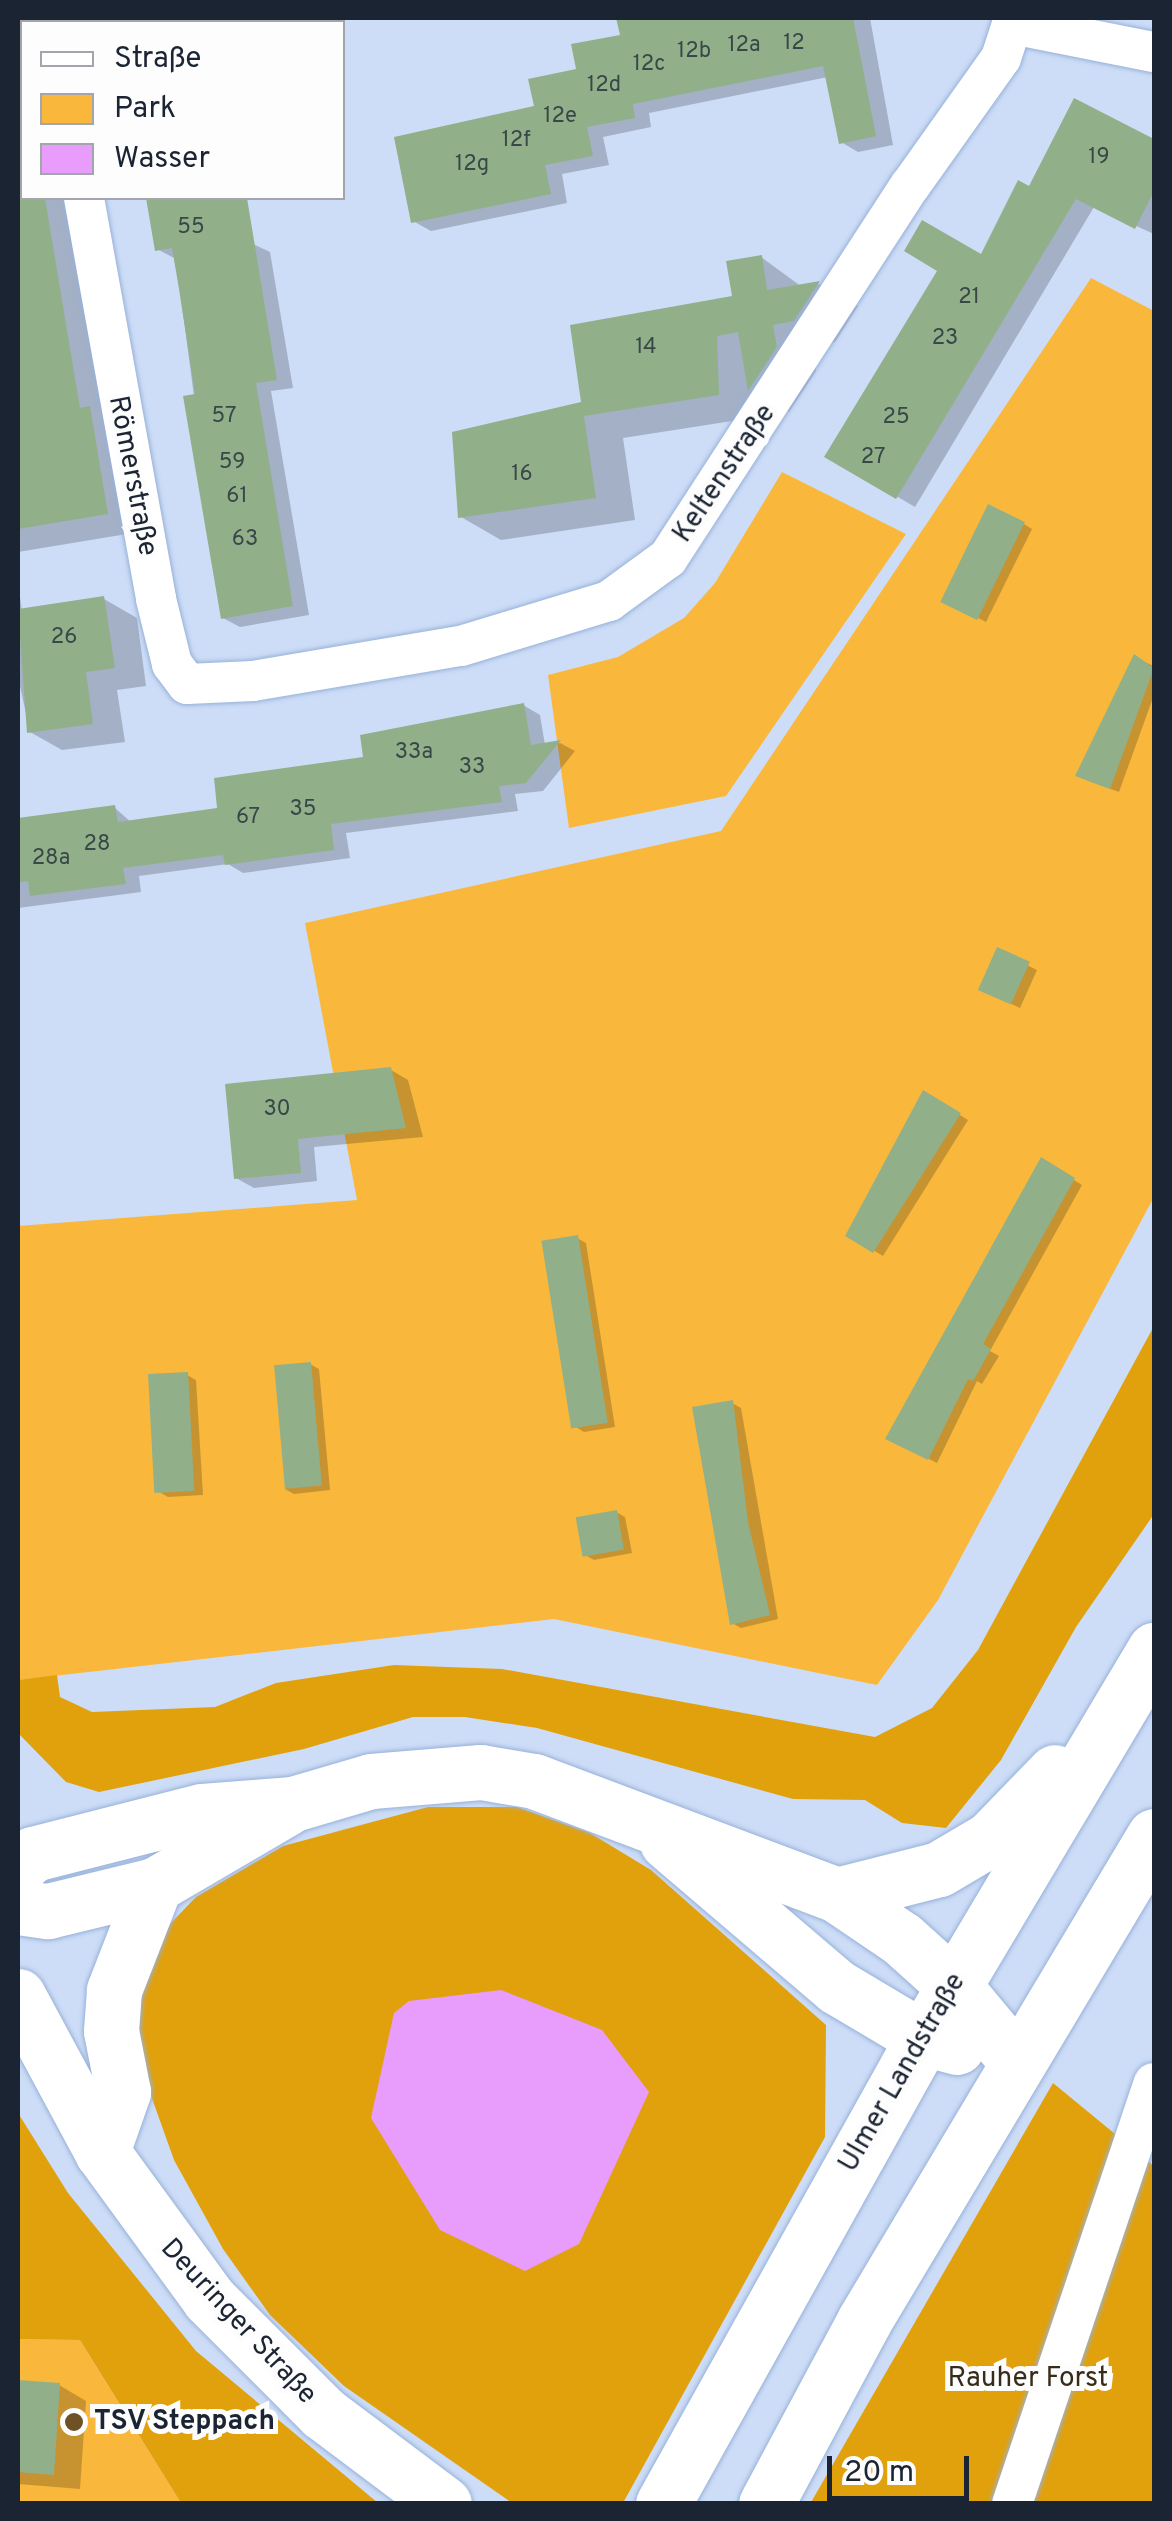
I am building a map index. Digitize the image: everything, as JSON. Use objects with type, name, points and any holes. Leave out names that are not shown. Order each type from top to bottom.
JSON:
[{"type":"main road","name":"Ulmer Landstraße","points":[[663,2504],[923,2038],[1154,1650]]},
{"type":"main road","points":[[837,1895],[939,1869],[990,1839],[1116,1709]]},
{"type":"main road","points":[[18,1867],[32,1854],[202,1811],[293,1804],[371,1781],[480,1772],[534,1781],[837,1895],[902,1939],[954,1986],[1018,2063]]},
{"type":"main road","points":[[18,1908],[48,1912],[156,1886],[293,1804]]},
{"type":"main road","points":[[644,1822],[837,1988],[923,2038],[1018,2063]]},
{"type":"main road","points":[[766,2504],[864,2320],[1154,1836]]},
{"type":"main road","points":[[102,2152],[123,2092],[111,2031],[114,1990],[156,1886]]},
{"type":"main road","name":"Deuringer Straße","points":[[18,1996],[102,2152],[157,2235],[266,2360],[378,2458],[444,2504]]},
{"type":"street","points":[[1013,21],[1154,52]]},
{"type":"street","name":"Keltenstraße","points":[[253,681],[536,628],[610,602],[668,558],[1000,58],[1013,21]]},
{"type":"street","name":"Römerstraße","points":[[84,200],[128,467],[172,664],[188,684],[253,681]]},
{"type":"street","points":[[1012,2504],[1154,2083]]},
{"type":"green space","points":[[1091,278],[1154,311],[1154,1197],[938,1600],[877,1685],[554,1619],[18,1680],[18,1226],[357,1200],[305,923],[721,831]]},
{"type":"green space","points":[[782,472],[906,534],[726,796],[569,828],[548,675],[618,657],[684,618],[715,583]]},
{"type":"green space","points":[[1154,1326],[1154,1514],[1076,1627],[1001,1760],[946,1828],[902,1823],[865,1800],[793,1799],[537,1728],[465,1717],[413,1717],[304,1749],[99,1792],[66,1782],[18,1733],[18,1680],[57,1675],[60,1697],[92,1712],[215,1707],[276,1683],[394,1665],[502,1669],[875,1737],[932,1708],[978,1650]]},
{"type":"green space","points":[[428,1807],[517,1807],[590,1833],[651,1870],[826,2025],[825,2137],[623,2503],[512,2503],[344,2386],[270,2315],[223,2249],[174,2160],[134,2048],[142,1989],[169,1925],[196,1897],[283,1846]]},
{"type":"green space","name":"Rauher Forst","points":[[1053,2083],[1154,2166],[1154,2503],[810,2504]]},
{"type":"green space","points":[[18,2113],[68,2193],[196,2351],[378,2503],[181,2503],[80,2340],[18,2339]]},
{"type":"green space","name":"TSV Steppach","points":[[18,2339],[80,2340],[181,2503],[18,2504]]},
{"type":"water","points":[[501,1990],[602,2030],[649,2092],[579,2244],[525,2271],[440,2230],[371,2118],[394,2013],[409,2001]]},
{"type":"building","points":[[616,18],[853,18],[876,136],[839,144],[823,66],[633,104],[635,118],[587,127],[593,156],[545,165],[551,194],[411,223],[394,137],[534,106],[528,79],[576,69],[571,44],[620,35]]},
{"type":"building","points":[[1074,98],[1154,139],[1154,191],[1135,229],[1076,199],[896,499],[824,457],[937,271],[904,251],[922,220],[981,254],[1018,180],[1029,186]]},
{"type":"building","points":[[20,160],[20,200],[45,200],[80,408],[90,406],[108,514],[18,529]]},
{"type":"building","points":[[146,200],[247,200],[277,380],[256,383],[293,606],[221,619],[183,396],[195,394],[172,248],[155,251]]},
{"type":"building","points":[[762,255],[767,290],[820,281],[794,321],[773,325],[777,347],[748,391],[738,332],[717,336],[719,395],[584,416],[596,498],[458,518],[452,432],[581,402],[570,325],[732,296],[726,261]]},
{"type":"building","points":[[988,504],[1025,522],[977,620],[940,602]]},
{"type":"building","points":[[104,596],[115,668],[86,672],[93,724],[27,733],[18,609]]},
{"type":"building","points":[[1134,654],[1154,668],[1110,789],[1075,776]]},
{"type":"building","points":[[524,703],[531,745],[561,740],[526,783],[499,786],[502,802],[331,824],[334,850],[225,865],[223,855],[123,868],[126,884],[30,896],[28,881],[18,882],[18,818],[115,805],[118,822],[217,808],[214,778],[363,757],[360,735]]},
{"type":"building","points":[[997,947],[1030,962],[1011,1005],[978,990]]},
{"type":"building","points":[[391,1067],[406,1128],[298,1139],[301,1173],[234,1179],[225,1084]]},
{"type":"building","points":[[923,1090],[961,1113],[873,1253],[845,1236]]},
{"type":"building","points":[[1041,1157],[1075,1178],[983,1344],[991,1349],[973,1381],[968,1379],[928,1460],[885,1439]]},
{"type":"building","points":[[578,1235],[608,1423],[571,1428],[541,1241]]},
{"type":"building","points":[[311,1362],[322,1486],[285,1489],[274,1365]]},
{"type":"building","points":[[188,1372],[194,1491],[154,1493],[148,1374]]},
{"type":"building","points":[[733,1400],[748,1522],[770,1615],[730,1625],[692,1407]]},
{"type":"building","points":[[617,1510],[624,1549],[583,1557],[576,1517]]},
{"type":"building","points":[[18,2380],[60,2383],[54,2475],[18,2472]]},
{"type":"place","name":"TSV Steppach","points":[[74,2422]]}]
